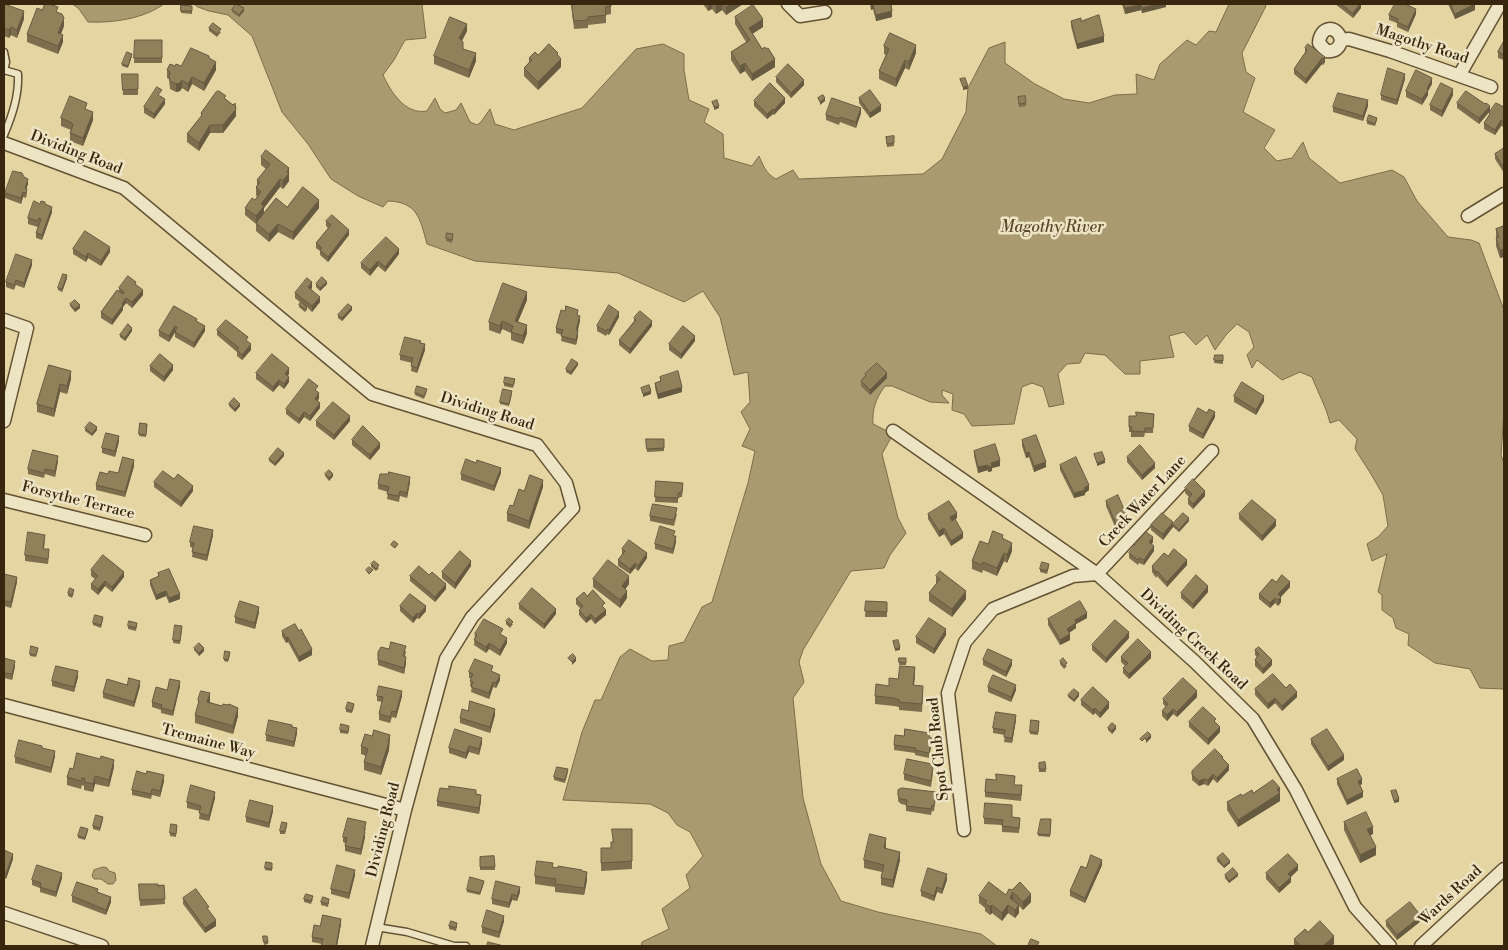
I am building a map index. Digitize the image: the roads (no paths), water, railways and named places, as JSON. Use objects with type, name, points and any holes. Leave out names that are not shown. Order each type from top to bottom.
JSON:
[{"type":"street","points":[[788,4],[800,16],[824,12]]},
{"type":"street","points":[[1460,74],[1500,4]]},
{"type":"street","name":"Magothy Road","points":[[1341,40],[1349,39],[1390,51],[1460,74],[1491,87]]},
{"type":"street","name":"Dividing Road","points":[[4,143],[124,188],[372,394],[537,445],[566,483],[573,508],[472,617],[446,659],[405,810],[372,946]]},
{"type":"street","points":[[1468,216],[1504,194]]},
{"type":"street","points":[[4,320],[27,328],[4,421]]},
{"type":"street","name":"Dividing Creek Road","points":[[893,431],[1097,574],[1195,662],[1253,720],[1296,790],[1355,908],[1390,946]]},
{"type":"street","name":"Creek Water Lane","points":[[1097,574],[1212,451]]},
{"type":"street","name":"Forsythe Terrace","points":[[4,500],[145,535]]},
{"type":"street","name":"Spot Club Road","points":[[964,830],[948,693],[965,642],[993,609],[1073,576],[1097,574]]},
{"type":"street","name":"Tremaine Way","points":[[4,705],[405,810]]},
{"type":"street","name":"Wards Road","points":[[1421,946],[1504,869]]},
{"type":"street","points":[[4,913],[102,946]]},
{"type":"lane","points":[[4,52],[6,62],[4,71],[18,74],[19,82],[14,110],[4,135]]},
{"type":"lane","points":[[376,927],[407,932],[454,946],[466,946]]},
{"type":"water","points":[[73,4],[164,4],[137,17],[117,21],[88,22]]},
{"type":"water","name":"Magothy River","points":[[194,4],[422,4],[426,38],[405,40],[383,75],[395,95],[406,106],[419,111],[427,111],[435,98],[440,109],[445,113],[456,110],[461,103],[470,122],[477,125],[490,109],[495,124],[514,130],[582,108],[636,49],[663,44],[684,54],[684,70],[689,100],[709,109],[704,122],[723,134],[724,158],[752,166],[759,156],[767,172],[776,179],[793,170],[799,179],[923,174],[942,159],[966,112],[968,88],[989,48],[1005,42],[1005,63],[1035,84],[1064,99],[1089,103],[1115,95],[1137,94],[1136,74],[1154,80],[1160,64],[1187,40],[1196,45],[1209,31],[1216,32],[1229,4],[1265,4],[1266,6],[1242,53],[1246,72],[1255,78],[1243,112],[1275,130],[1264,148],[1277,161],[1292,158],[1303,142],[1309,158],[1340,183],[1392,170],[1404,177],[1417,201],[1448,237],[1479,243],[1504,310],[1504,412],[1501,455],[1504,463],[1504,689],[1480,688],[1470,669],[1435,663],[1408,645],[1409,634],[1396,628],[1393,618],[1382,610],[1382,595],[1378,592],[1387,554],[1372,561],[1367,544],[1378,537],[1388,526],[1383,495],[1355,449],[1357,439],[1339,420],[1330,423],[1312,377],[1300,372],[1282,380],[1257,360],[1252,368],[1247,355],[1254,347],[1249,332],[1237,324],[1215,350],[1207,335],[1196,345],[1184,332],[1169,336],[1174,357],[1140,361],[1140,374],[1125,374],[1105,355],[1085,353],[1080,363],[1067,364],[1058,374],[1064,404],[1049,407],[1043,387],[1032,383],[1022,387],[1014,424],[972,426],[964,414],[952,410],[953,394],[942,390],[942,395],[949,403],[930,402],[892,386],[885,386],[875,404],[873,424],[893,434],[882,454],[898,518],[906,533],[890,555],[884,568],[851,571],[803,650],[799,662],[804,682],[793,698],[803,798],[821,864],[841,901],[878,912],[981,934],[997,946],[641,946],[642,942],[669,929],[662,909],[690,888],[686,875],[703,856],[690,832],[677,825],[668,813],[650,804],[563,800],[582,732],[595,700],[601,700],[620,657],[630,649],[652,661],[668,660],[669,646],[684,642],[702,607],[712,602],[748,483],[755,451],[742,446],[750,429],[741,412],[750,402],[748,372],[734,375],[720,317],[703,291],[684,302],[618,273],[475,261],[427,244],[422,227],[412,208],[398,202],[388,201],[383,207],[358,196],[331,179],[308,144],[282,112],[252,36],[228,15],[209,11]]},
{"type":"water","points":[[104,867],[115,873],[116,880],[113,884],[108,884],[101,879],[94,879],[92,876],[94,870]]}]
